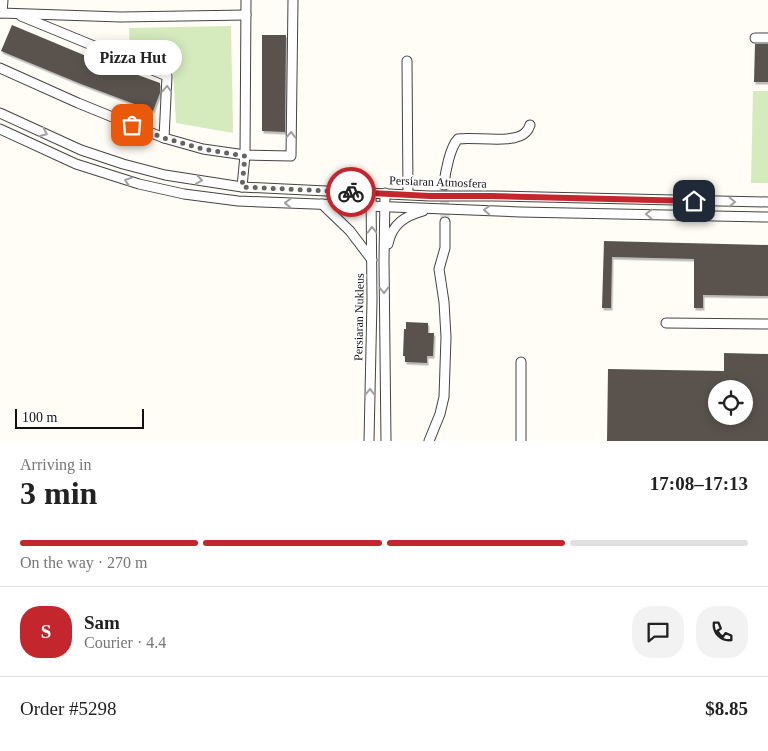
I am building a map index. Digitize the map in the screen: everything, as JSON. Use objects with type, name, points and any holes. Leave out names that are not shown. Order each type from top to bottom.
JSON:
[{"type":"street","points":[[3,0],[1,13],[15,14],[121,17],[246,15]]},
{"type":"street","points":[[242,187],[245,156],[246,0]]},
{"type":"street","points":[[0,68],[78,103],[164,138],[203,149],[245,156],[291,156],[293,0]]},
{"type":"street","points":[[15,14],[167,76],[164,138]]},
{"type":"street","points":[[754,38],[768,38]]},
{"type":"street","points":[[407,61],[408,194]]},
{"type":"street","name":"Persiaran Atmosfera","points":[[0,113],[81,150],[123,164],[165,175],[242,187],[275,190],[408,194],[767,202]]},
{"type":"street","points":[[444,185],[445,174],[452,151],[458,139],[520,136],[526,132],[530,125]]},
{"type":"street","name":"Persiaran Atmosfera","points":[[0,128],[76,164],[139,184],[184,194],[238,201],[431,209],[768,217]]},
{"type":"street","name":"Persiaran Nukleus","points":[[369,441],[372,260],[371,192]]},
{"type":"street","name":"Persiaran Nukleus","points":[[385,193],[386,441]]},
{"type":"street","points":[[322,204],[350,231],[372,260]]},
{"type":"street","points":[[384,261],[390,234],[398,224],[409,215],[431,209]]},
{"type":"street","points":[[429,441],[440,414],[444,397],[446,336],[444,302],[439,269],[445,248],[445,222]]},
{"type":"street","points":[[666,323],[768,324]]},
{"type":"street","points":[[521,362],[521,441]]},
{"type":"green space","points":[[231,26],[233,133],[176,123],[173,71],[130,54],[129,28]]},
{"type":"green space","points":[[753,91],[768,91],[768,183],[751,183]]},
{"type":"building","points":[[12,25],[91,58],[160,83],[160,93],[153,111],[1,51]]},
{"type":"building","points":[[262,35],[286,35],[285,132],[262,131]]},
{"type":"building","points":[[755,44],[768,44],[768,82],[754,82]]},
{"type":"building","points":[[604,241],[768,245],[768,296],[703,295],[703,308],[694,308],[694,259],[612,257],[611,308],[602,308]]},
{"type":"building","points":[[406,322],[428,323],[428,333],[434,333],[433,356],[427,356],[427,363],[405,362],[405,356],[403,356]]},
{"type":"building","points":[[724,353],[768,354],[768,441],[607,441],[608,369],[724,371]]},
{"type":"tunnel","points":[[444,185],[445,222]]},
{"type":"way so far","points":[[132,125],[164,138],[203,149],[245,156],[242,187],[351,192]]},
{"type":"place","name":"Pizza Hut","points":[[132,125]]},
{"type":"route","points":[[351,192],[430,196],[694,201]]}]
